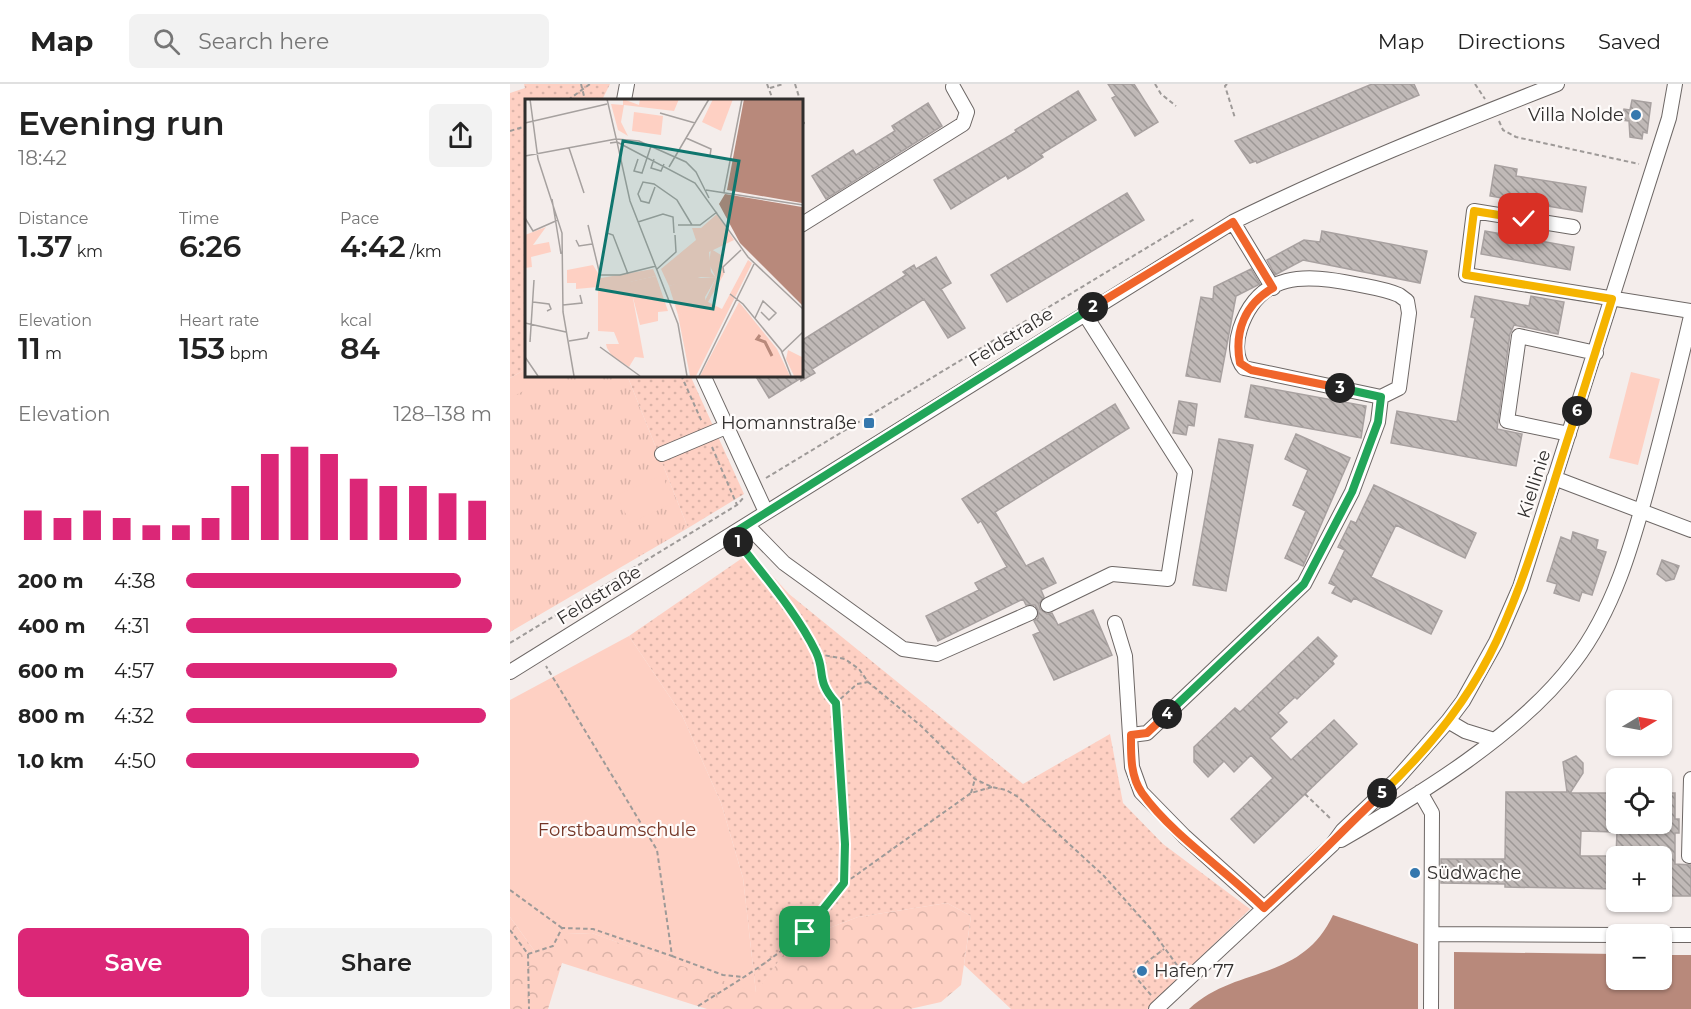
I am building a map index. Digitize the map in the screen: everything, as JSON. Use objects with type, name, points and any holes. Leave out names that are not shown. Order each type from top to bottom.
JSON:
[{"type":"street","points":[[624,99],[627,84]]},
{"type":"street","name":"Feldstraße","points":[[510,672],[1233,222],[1375,156],[1557,84]]},
{"type":"street","name":"Kiellinie","points":[[1155,1004],[1332,845],[1343,830],[1396,780],[1463,701],[1497,642],[1520,587],[1596,353],[1669,118],[1675,84]]},
{"type":"street","points":[[802,224],[963,124],[967,112],[953,87]]},
{"type":"street","points":[[1573,227],[1474,211],[1466,275],[1691,311]]},
{"type":"street","points":[[1233,222],[1273,288]]},
{"type":"street","points":[[1302,276],[1320,277],[1389,291],[1407,302],[1409,323],[1399,387],[1381,397],[1244,368],[1240,363],[1237,349],[1239,331],[1248,308],[1273,288],[1302,276]]},
{"type":"street","points":[[1048,605],[1112,574],[1168,579],[1185,472],[1084,313]]},
{"type":"street","name":"Kiellinie","points":[[1332,845],[1420,792],[1494,740],[1545,695],[1575,661],[1609,605],[1642,512],[1691,316]]},
{"type":"street","points":[[1569,434],[1507,421],[1519,336],[1596,353]]},
{"type":"street","points":[[703,376],[766,512]]},
{"type":"street","points":[[1131,735],[1147,733],[1304,584],[1352,492],[1378,422],[1381,397]]},
{"type":"street","points":[[662,454],[726,427]]},
{"type":"street","points":[[1554,478],[1691,530]]},
{"type":"street","points":[[747,525],[784,563],[903,649],[924,654],[937,654],[1030,613]]},
{"type":"street","points":[[1115,623],[1125,656],[1132,767],[1141,792],[1184,836],[1264,908]]},
{"type":"street","points":[[1448,721],[1465,731],[1494,740]]},
{"type":"street","points":[[1689,856],[1691,778]]},
{"type":"street","points":[[1420,792],[1432,813],[1431,1009]]},
{"type":"street","points":[[1432,934],[1606,935]]},
{"type":"street","points":[[1672,935],[1691,935]]},
{"type":"path","points":[[581,84],[585,99]]},
{"type":"path","points":[[569,99],[590,84]]},
{"type":"path","points":[[767,84],[774,99]]},
{"type":"path","points":[[770,88],[783,84]]},
{"type":"path","points":[[795,84],[799,99]]},
{"type":"path","points":[[1155,84],[1161,94],[1176,106]]},
{"type":"path","points":[[1227,84],[1225,86],[1235,118]]},
{"type":"path","points":[[510,131],[525,126]]},
{"type":"path","points":[[1503,130],[1516,137],[1641,164]]},
{"type":"path","points":[[510,643],[737,505],[753,485],[1196,218]]},
{"type":"path","points":[[732,534],[782,600],[818,654],[824,690],[836,703],[845,844],[844,883]]},
{"type":"path","points":[[538,653],[657,850],[672,956]]},
{"type":"path","points":[[818,654],[845,659],[859,669],[868,682],[920,725],[975,779],[992,787],[1006,790],[1018,797],[1104,876],[1151,928],[1182,973]]},
{"type":"path","points":[[836,703],[857,684],[868,682]]},
{"type":"path","points":[[971,793],[975,779]]},
{"type":"path","points":[[698,1006],[773,960],[805,932],[844,883],[971,793],[992,787]]},
{"type":"path","points":[[1305,794],[1343,830]]},
{"type":"path","points":[[510,890],[562,928],[593,929],[723,975],[743,977]]},
{"type":"path","points":[[528,954],[553,946],[562,928]]},
{"type":"path","points":[[510,930],[528,954],[529,1009]]},
{"type":"path","points":[[1155,1004],[1132,973],[1164,949]]},
{"type":"green space","points":[[524,84],[610,84],[602,99],[525,99],[525,370],[510,378],[510,93],[525,88]]},
{"type":"green space","points":[[525,370],[525,376],[627,376],[688,528],[510,632],[510,378]]},
{"type":"green space","points":[[1631,372],[1660,379],[1638,465],[1609,458]]},
{"type":"green space","points":[[529,376],[552,376],[510,398],[510,386]]},
{"type":"green space","points":[[627,376],[690,376],[744,494],[688,528]]},
{"type":"green space","points":[[662,475],[674,503],[630,523],[617,495]]},
{"type":"green space","points":[[751,552],[789,594],[1023,784],[1110,734],[1123,803],[1163,844],[1250,909],[1147,1009],[1011,1009],[964,965],[971,916],[947,903],[858,917],[792,942],[756,993],[743,878],[721,803],[682,715],[629,636]]},
{"type":"green space","name":"Forstbaumschule","points":[[629,636],[682,715],[721,803],[743,878],[756,993],[592,933],[567,934],[558,951],[536,953],[510,917],[510,700]]},
{"type":"green space","points":[[947,903],[971,916],[961,985],[941,1002],[910,1009],[707,1009],[562,963],[548,1009],[510,1009],[510,917],[536,953],[567,934],[592,933],[756,992],[792,942],[858,917]]},
{"type":"shaded area","points":[[1333,915],[1418,944],[1418,1009],[1189,1009],[1207,995],[1227,985],[1286,963],[1304,952],[1320,937]]},
{"type":"shaded area","points":[[1454,952],[1606,954],[1606,990],[1672,990],[1672,955],[1691,955],[1691,1009],[1454,1009]]},
{"type":"building","points":[[1108,84],[1134,84],[1158,122],[1135,136],[1112,98],[1116,96]]},
{"type":"building","points":[[1372,84],[1414,84],[1419,95],[1257,163],[1256,161],[1250,163],[1235,141]]},
{"type":"building","points":[[1078,91],[1096,120],[1041,154],[1043,157],[1026,168],[1008,179],[1006,175],[951,209],[934,180],[1016,132],[1015,130]]},
{"type":"building","name":"Villa Nolde","points":[[1632,100],[1651,103],[1647,133],[1643,132],[1642,139],[1630,137],[1629,121],[1622,120],[1624,109],[1630,110]]},
{"type":"building","points":[[928,103],[942,126],[826,199],[812,176],[853,150],[856,155],[895,131],[892,126]]},
{"type":"building","points":[[1495,165],[1517,169],[1516,176],[1586,187],[1582,212],[1490,196]]},
{"type":"building","points":[[1127,193],[1144,220],[1007,302],[991,275]]},
{"type":"building","points":[[1322,231],[1427,251],[1420,283],[1303,260],[1275,275],[1267,260],[1304,240],[1320,242]]},
{"type":"building","points":[[1485,231],[1574,247],[1570,270],[1481,254]]},
{"type":"building","points":[[936,257],[951,283],[941,289],[965,328],[948,338],[924,299],[812,369],[815,373],[801,381],[801,378],[769,398],[756,376],[802,376],[802,340],[906,275],[903,272],[914,265],[916,269]]},
{"type":"building","points":[[1251,269],[1260,284],[1236,296],[1220,382],[1186,376],[1201,297],[1213,299],[1214,287]]},
{"type":"building","points":[[1475,296],[1529,306],[1531,296],[1564,302],[1558,334],[1514,325],[1510,334],[1497,429],[1522,434],[1516,466],[1391,443],[1397,411],[1457,422],[1475,318],[1471,317]]},
{"type":"building","points":[[1251,385],[1366,406],[1361,438],[1245,417]]},
{"type":"building","points":[[1179,401],[1197,404],[1194,426],[1188,425],[1186,435],[1173,433]]},
{"type":"building","points":[[1115,404],[1129,428],[995,512],[1026,566],[1043,558],[1056,583],[1041,590],[1044,597],[1039,604],[1040,609],[1047,614],[1052,613],[1058,625],[1093,610],[1112,655],[1054,680],[1033,635],[1040,632],[1034,621],[1038,618],[1038,610],[1035,605],[1026,605],[1023,599],[938,641],[926,616],[979,590],[975,583],[1007,567],[981,521],[978,523],[962,499]]},
{"type":"building","points":[[1296,434],[1350,458],[1303,566],[1285,558],[1306,511],[1293,505],[1308,470],[1285,459]]},
{"type":"building","points":[[1219,439],[1253,445],[1226,591],[1193,585]]},
{"type":"building","points":[[1374,485],[1476,533],[1465,558],[1396,525],[1371,577],[1442,611],[1431,634],[1354,598],[1351,602],[1332,593],[1336,586],[1329,583],[1345,550],[1338,547],[1351,521],[1356,523]]},
{"type":"building","points":[[1573,532],[1598,540],[1596,549],[1606,552],[1592,595],[1582,592],[1579,601],[1554,593],[1557,584],[1547,581],[1561,537],[1571,541]]},
{"type":"building","points":[[1662,560],[1679,566],[1674,579],[1666,581],[1657,574]]},
{"type":"building","points":[[1318,637],[1337,656],[1332,661],[1334,664],[1297,699],[1295,697],[1278,713],[1287,722],[1270,738],[1291,760],[1334,720],[1357,744],[1254,843],[1231,819],[1273,778],[1251,755],[1234,772],[1224,761],[1208,777],[1194,762],[1194,747],[1235,708],[1240,712]]},
{"type":"building","points":[[1576,756],[1583,763],[1583,773],[1570,793],[1606,793],[1606,832],[1581,831],[1580,856],[1606,856],[1606,889],[1441,883],[1441,859],[1505,859],[1506,792],[1567,792],[1563,762]]},
{"type":"building","points":[[1672,793],[1675,793],[1675,819],[1679,819],[1679,833],[1675,833],[1675,864],[1691,865],[1691,896],[1672,896],[1672,846],[1616,846],[1617,834],[1672,834]]},
{"type":"place","name":"Villa Nolde","points":[[1636,115]]},
{"type":"place","name":"Homannstraße","points":[[869,423]]},
{"type":"place","name":"Südwache","points":[[1415,873]]},
{"type":"place","name":"Hafen 77","points":[[1142,971]]},
{"type":"route","points":[[805,932],[844,883],[845,844],[836,703],[824,690],[818,654],[782,600],[732,534],[1233,222],[1273,288],[1261,295],[1248,308],[1239,331],[1237,349],[1240,363],[1244,368],[1381,397],[1378,422],[1352,492],[1304,584],[1147,733],[1131,735],[1132,767],[1141,792],[1184,836],[1264,908],[1332,845],[1343,830],[1396,780],[1448,721],[1463,701],[1497,642],[1520,587],[1612,299],[1466,275],[1474,211],[1524,219]]}]
